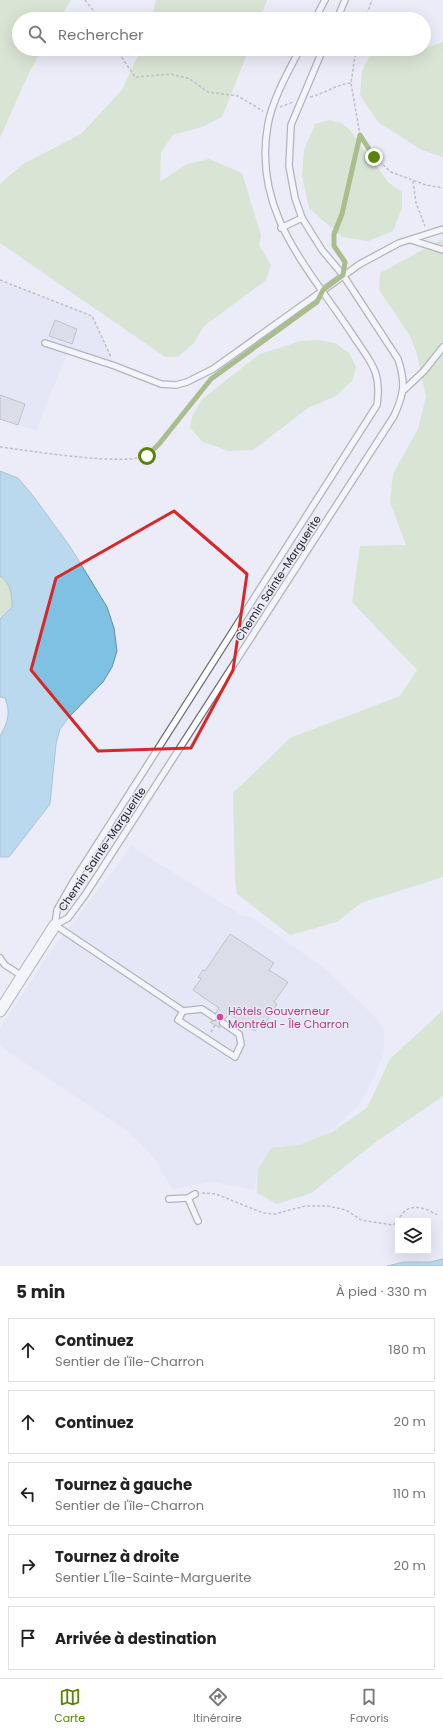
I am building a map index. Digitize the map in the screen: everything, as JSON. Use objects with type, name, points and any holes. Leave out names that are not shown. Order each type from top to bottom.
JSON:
[{"type":"street","points":[[0,1011],[55,925]]},
{"type":"lane","points":[[319,12],[325,0]]},
{"type":"lane","points":[[340,12],[345,0]]},
{"type":"lane","name":"Chemin Sainte-Marguerite","points":[[55,925],[57,910],[72,882],[377,405],[380,388],[376,371],[323,290],[291,246],[281,228],[274,209],[264,161],[268,124],[287,73],[296,56]]},
{"type":"lane","points":[[320,56],[291,125],[289,166],[295,198],[302,218],[322,250],[343,275],[398,359],[405,389]]},
{"type":"lane","points":[[281,228],[302,218]]},
{"type":"lane","points":[[45,343],[115,366],[161,384],[176,385],[187,382],[213,369],[360,264],[399,243],[443,229]]},
{"type":"lane","points":[[411,240],[443,250]]},
{"type":"lane","points":[[405,389],[424,370],[443,347]]},
{"type":"lane","name":"Chemin Sainte-Marguerite","points":[[55,925],[68,918],[119,843],[394,416],[405,389]]},
{"type":"lane","points":[[55,925],[183,1010],[202,1009],[214,1016]]},
{"type":"lane","points":[[0,958],[2,965],[22,976]]},
{"type":"lane","points":[[183,1010],[178,1020],[235,1057],[240,1050],[241,1038],[237,1031],[223,1023]]},
{"type":"lane","points":[[169,1199],[188,1198],[195,1194]]},
{"type":"lane","points":[[188,1198],[198,1221]]},
{"type":"path","points":[[85,0],[94,12]]},
{"type":"path","points":[[367,12],[372,0]]},
{"type":"path","points":[[121,56],[135,77],[171,74],[190,79],[208,92],[238,96],[261,111],[273,110],[301,99],[326,93],[342,84],[351,83]]},
{"type":"path","points":[[355,56],[351,83],[360,135],[374,157],[391,172],[413,181],[443,188]]},
{"type":"path","points":[[343,275],[345,262],[334,246],[334,234],[342,214],[360,135]]},
{"type":"path","points":[[413,181],[416,203],[427,234]]},
{"type":"path","points":[[0,280],[92,316],[115,366]]},
{"type":"path","points":[[0,447],[92,458],[130,460],[147,456],[159,444],[200,392],[217,375]]},
{"type":"path","points":[[212,1029],[215,1025]]},
{"type":"path","points":[[195,1194],[216,1194],[268,1214],[305,1206],[338,1207],[361,1220],[393,1225],[404,1211],[413,1207],[426,1209],[437,1215]]},
{"type":"highlighted area","points":[[174,511],[247,574],[233,670],[191,748],[98,751],[31,670],[56,578]]},
{"type":"shaded area","points":[[0,281],[92,316],[115,366],[68,351],[36,431],[0,419]],"holes":[[[55,321],[77,329],[71,344],[49,336]]]},
{"type":"shaded area","points":[[131,846],[241,915],[252,917],[327,970],[377,1019],[384,1032],[384,1052],[378,1069],[360,1104],[319,1142],[272,1152],[263,1158],[259,1167],[254,1190],[213,1182],[172,1189],[156,1161],[126,1130],[7,1051],[0,1044],[0,1028],[54,946]]},
{"type":"green space","points":[[0,0],[71,0],[63,12],[12,12],[12,56],[38,56],[27,77],[0,138]]},
{"type":"green space","points":[[156,0],[267,0],[263,12],[153,12]]},
{"type":"green space","points":[[443,42],[443,157],[422,150],[379,123],[360,95],[362,71],[369,56],[431,56],[431,46]]},
{"type":"green space","points":[[138,56],[246,56],[222,117],[202,127],[173,135],[161,152],[160,182],[187,164],[209,159],[242,173],[261,235],[259,245],[271,265],[266,280],[204,326],[194,343],[178,357],[165,357],[0,243],[0,184],[23,164],[81,134],[122,90]]},
{"type":"green space","points":[[330,120],[341,123],[349,129],[389,183],[402,192],[402,208],[393,231],[368,241],[342,237],[309,208],[302,176],[304,150],[315,124]]},
{"type":"green space","points":[[443,239],[443,877],[361,903],[337,922],[290,935],[237,894],[235,879],[233,793],[290,738],[400,696],[417,670],[352,602],[360,546],[406,545],[390,502],[393,474],[418,429],[426,397],[417,354],[410,336],[379,290],[380,273]]},
{"type":"green space","points":[[318,340],[335,343],[349,353],[356,367],[352,381],[336,396],[308,408],[253,450],[229,451],[203,442],[190,428],[192,416],[202,399],[260,354],[301,341]]},
{"type":"green space","points":[[0,576],[9,586],[12,606],[0,619]]},
{"type":"green space","points":[[443,1010],[443,1096],[376,1142],[311,1193],[277,1204],[257,1193],[258,1169],[271,1148],[299,1145],[332,1132],[367,1108],[390,1059]]},
{"type":"water","points":[[0,471],[18,478],[34,497],[71,548],[107,607],[114,628],[117,651],[112,667],[103,682],[70,716],[60,729],[56,744],[50,804],[9,857],[0,857],[0,736],[7,722],[8,708],[5,698],[0,697],[0,619],[12,607],[9,586],[0,576]]},
{"type":"water","points":[[443,1259],[443,1266],[387,1266],[404,1262],[430,1262]]},
{"type":"building","points":[[55,320],[77,329],[72,344],[49,336]]},
{"type":"building","points":[[0,395],[25,404],[18,425],[0,419]]},
{"type":"building","points":[[230,934],[274,963],[269,970],[288,982],[274,1002],[277,1004],[266,1022],[263,1020],[255,1031],[229,1014],[225,1019],[219,1021],[220,1028],[210,1022],[218,1019],[216,1013],[219,1008],[193,990],[201,979],[198,977],[203,970],[205,971]]},
{"type":"place","name":"Hôtels Gouverneur Montréal - Île Charron","points":[[220,1017]]},
{"type":"route","points":[[147,456],[159,444],[211,379],[317,302],[323,290],[343,275],[345,262],[334,246],[334,234],[342,214],[360,135],[374,157]]}]
